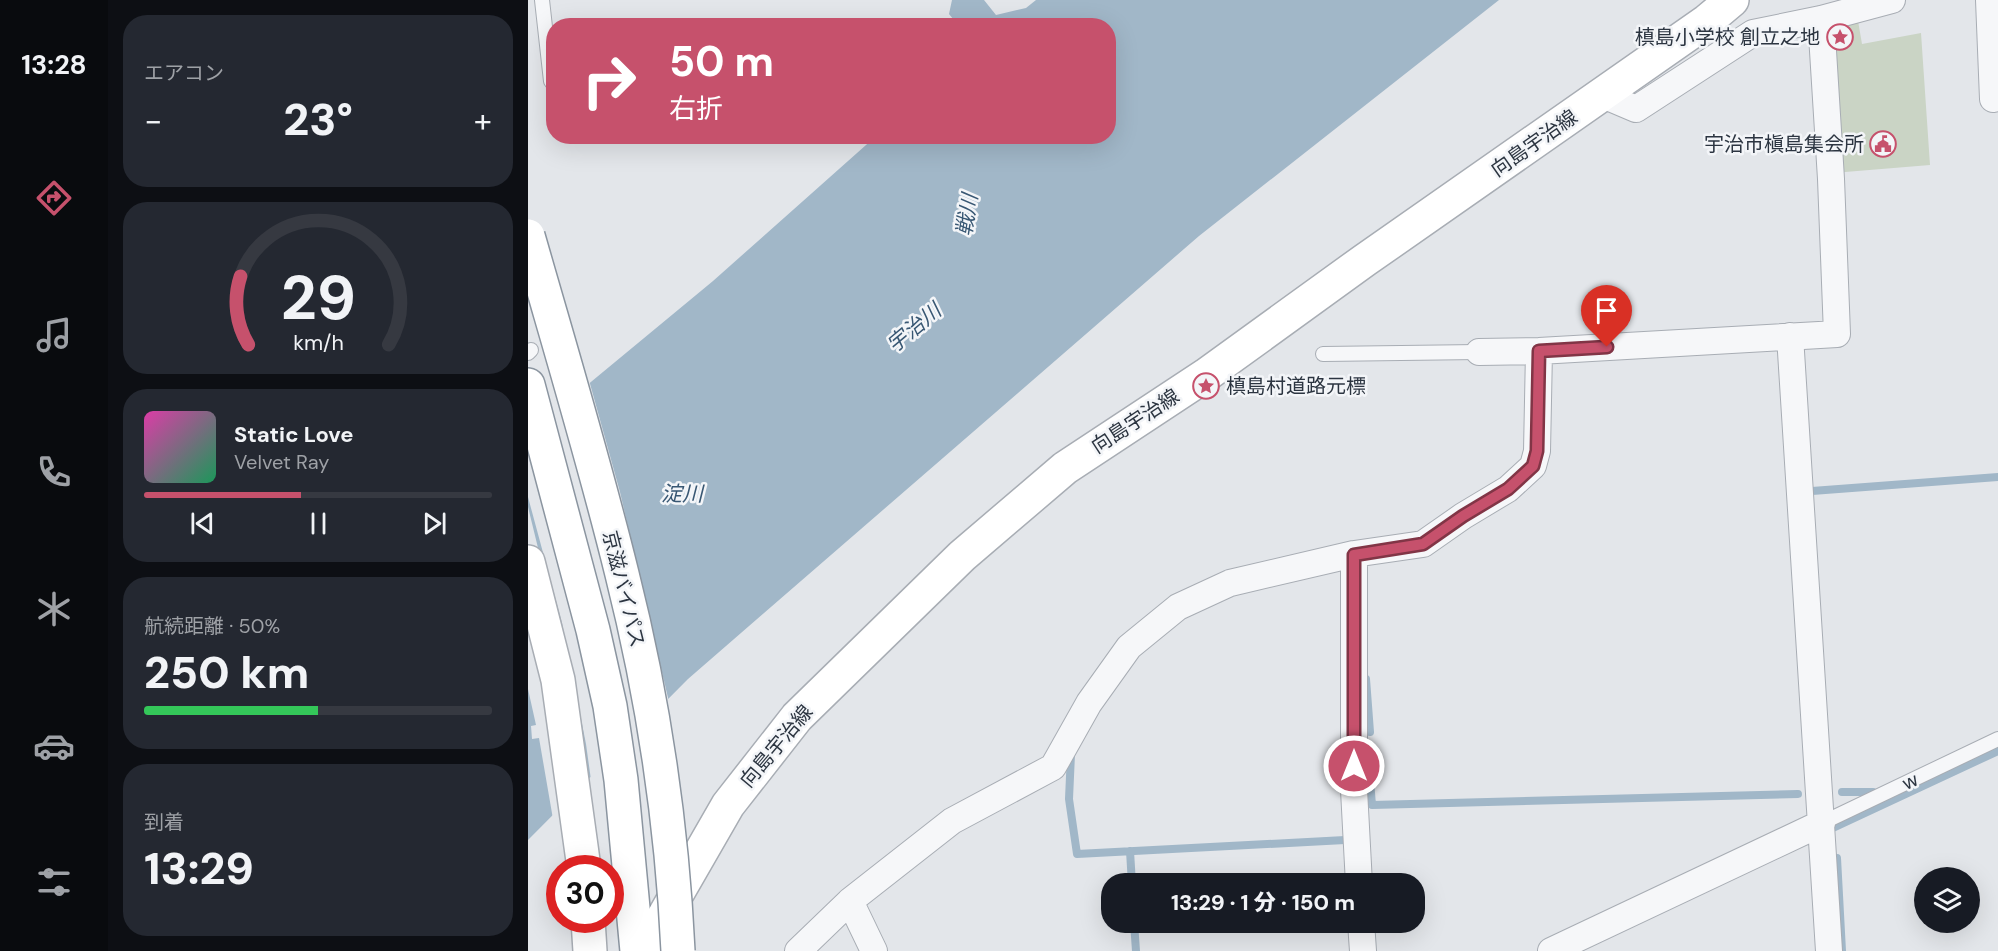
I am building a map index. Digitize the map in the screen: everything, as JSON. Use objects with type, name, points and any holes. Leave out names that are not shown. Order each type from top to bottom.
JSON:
[{"type":"main road","name":"向島宇治線","points":[[645,951],[728,805],[797,717],[962,556],[1065,468],[1206,375],[1365,260],[1707,21],[1732,0]]},
{"type":"main road","name":"京滋バイパス","points":[[528,236],[622,574],[640,652],[664,798],[673,871],[678,951]]},
{"type":"main road","name":"京滋バイパス","points":[[528,385],[593,630],[609,706],[621,780],[637,951]]},
{"type":"main road","points":[[528,562],[558,680],[582,855]]},
{"type":"main road","points":[[589,933],[590,951]]},
{"type":"street","points":[[1603,95],[1636,109],[1753,33],[1821,19],[1892,0]]},
{"type":"street","points":[[1989,0],[1993,99],[1998,98]]},
{"type":"street","points":[[1479,352],[1539,351],[1837,334],[1831,179],[1821,19]]},
{"type":"street","points":[[1790,336],[1829,951]]},
{"type":"street","points":[[798,951],[850,901],[952,821],[1053,767],[1089,703],[1129,647],[1178,607],[1230,583],[1354,555],[1423,544],[1508,489],[1533,466],[1537,451],[1539,351]]},
{"type":"street","points":[[1354,555],[1354,790],[1358,873]]},
{"type":"street","points":[[1551,951],[1822,823]]},
{"type":"street","points":[[850,901],[873,951]]},
{"type":"street","points":[[1362,933],[1363,951]]},
{"type":"lane","points":[[542,0],[546,36]]},
{"type":"lane","points":[[1323,354],[1479,352]]},
{"type":"lane","name":"w","points":[[1822,823],[1998,739]]},
{"type":"green space","points":[[1857,15],[1862,44],[1921,33],[1930,165],[1833,173],[1824,21]]},
{"type":"water","name":"淀川","points":[[952,0],[984,0],[996,15],[1026,8],[1036,0],[1499,0],[1199,236],[688,679],[528,840],[528,434],[713,281],[867,144],[1116,144],[1116,18],[952,18],[949,14]]},
{"type":"pier","points":[[589,380],[620,492],[669,702],[591,780],[562,623],[528,497],[528,430]]},
{"type":"pier","points":[[528,507],[575,699],[589,783],[553,819],[539,738],[532,739],[531,726],[536,725],[528,689]]},
{"type":"waterway","points":[[1812,491],[1998,477]]},
{"type":"waterway","points":[[1366,679],[1370,732]]},
{"type":"waterway","points":[[1824,832],[1998,751]]},
{"type":"waterway","points":[[1071,754],[1069,799],[1077,854],[1345,840]]},
{"type":"waterway","points":[[1368,756],[1372,805],[1798,794]]},
{"type":"waterway","points":[[1842,792],[1873,792]]},
{"type":"waterway","points":[[1130,851],[1131,873]]},
{"type":"waterway","points":[[1837,858],[1842,951]]},
{"type":"waterway","points":[[1135,933],[1136,951]]},
{"type":"place","name":"槙島小学校 創立之地","points":[[1840,37]]},
{"type":"place","name":"宇治市槇島集会所","points":[[1883,144]]},
{"type":"place","name":"槙島村道路元標","points":[[1206,386]]},
{"type":"route","points":[[1354,766],[1354,555],[1423,544],[1508,489],[1533,466],[1537,451],[1539,351],[1607,347]]},
{"type":"water label","name":"戦川","points":[[967,215]]},
{"type":"water label","name":"宇治川","points":[[914,328]]}]
